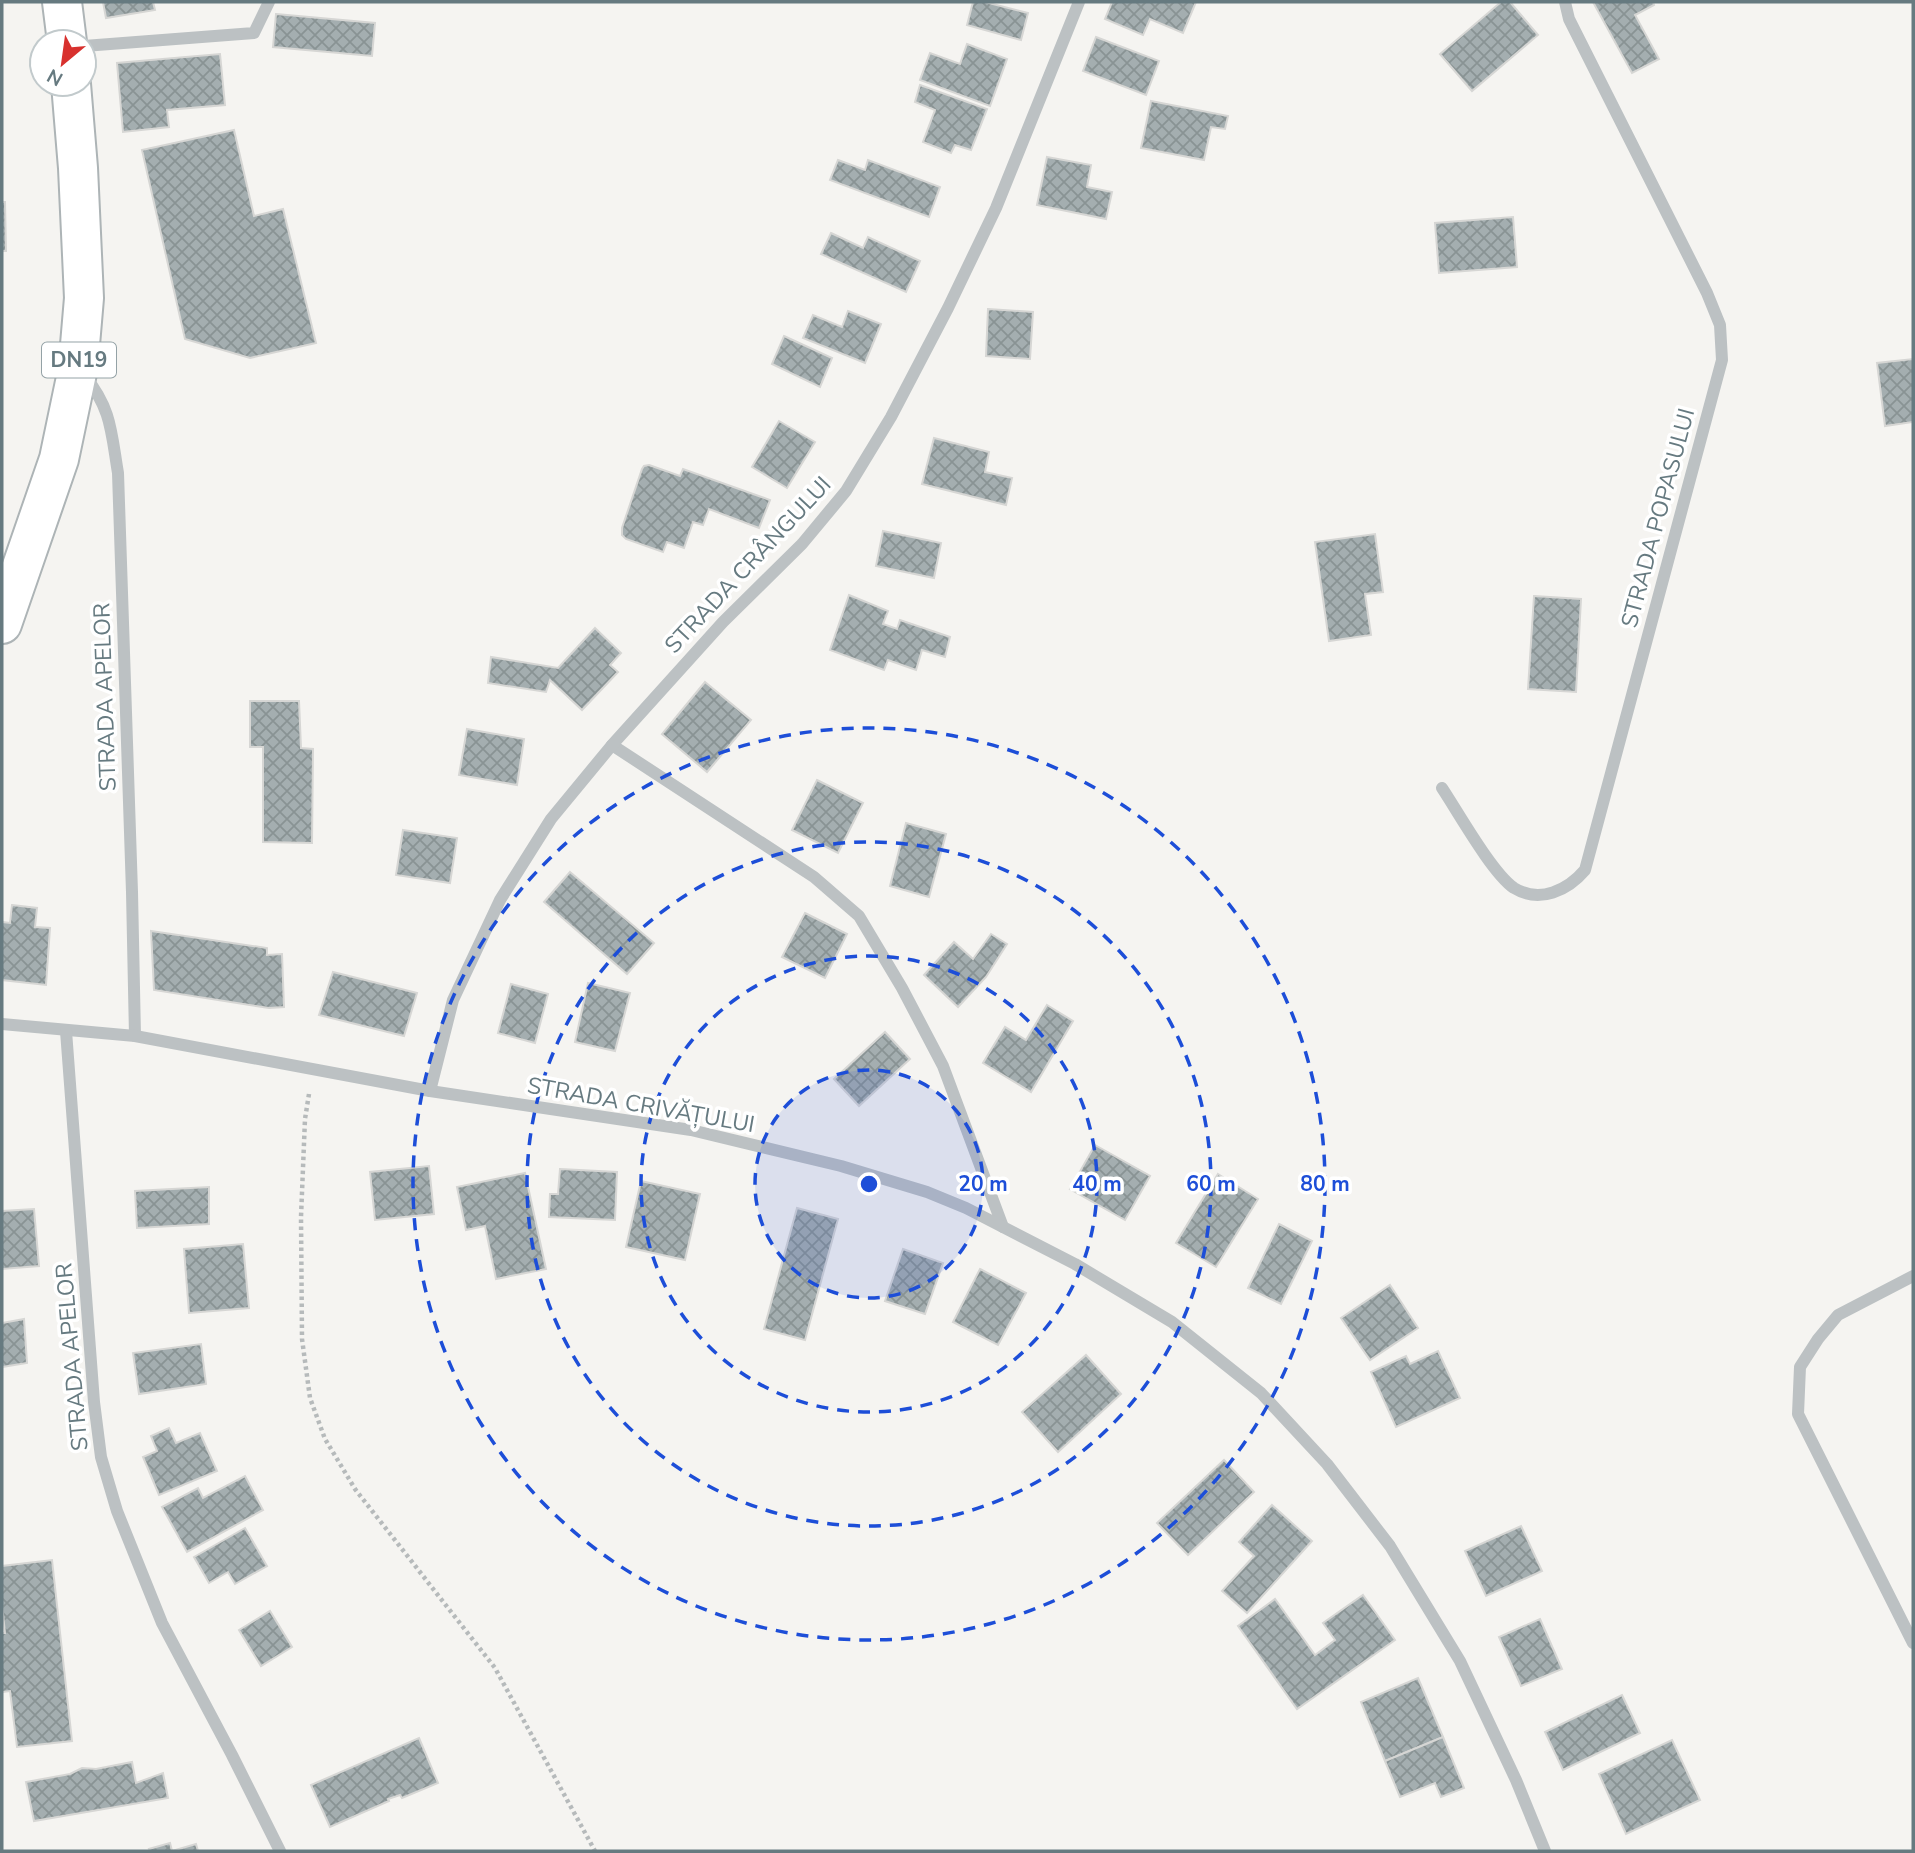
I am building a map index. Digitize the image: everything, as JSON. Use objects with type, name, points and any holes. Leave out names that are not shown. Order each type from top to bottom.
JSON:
[{"type":"main road","points":[[62,2],[65,28]]},
{"type":"main road","name":"DN19","points":[[2,624],[59,459],[78,368],[84,298],[72,98]]},
{"type":"street","points":[[98,45],[254,33],[269,2]]},
{"type":"street","name":"STRADA CRÂNGULUI","points":[[430,1091],[453,1000],[500,900],[551,819],[612,745],[723,622],[802,544],[846,491],[891,417],[996,208],[1079,2]]},
{"type":"street","name":"STRADA POPASULUI","points":[[1442,788],[1495,868],[1515,888],[1538,895],[1559,892],[1574,883],[1585,870],[1722,360],[1720,325],[1707,293],[1569,19],[1565,2]]},
{"type":"street","name":"STRADA APELOR","points":[[78,368],[100,395],[109,414],[118,473],[135,1036]]},
{"type":"street","points":[[612,745],[814,877],[859,916],[902,988],[943,1066],[1003,1227]]},
{"type":"street","name":"STRADA CRIVĂȚULUI","points":[[2,1024],[135,1036],[430,1091],[691,1130],[841,1167],[927,1192],[1075,1264],[1171,1322],[1261,1393],[1327,1464],[1390,1546],[1460,1661],[1516,1780],[1545,1851]]},
{"type":"street","name":"STRADA APELOR","points":[[66,1031],[94,1402],[102,1457],[117,1511],[162,1623],[280,1851]]},
{"type":"street","points":[[1913,1276],[1838,1315],[1818,1339],[1800,1367],[1798,1414],[1913,1643]]},
{"type":"path","points":[[313,1068],[305,1119],[301,1217],[302,1339],[310,1398],[325,1439],[355,1489],[495,1668],[595,1851]]},
{"type":"building","points":[[103,2],[153,2],[155,10],[106,18]]},
{"type":"building","points":[[973,2],[985,2],[1028,13],[1021,40],[967,25]]},
{"type":"building","points":[[1112,2],[1196,2],[1183,33],[1150,19],[1143,35],[1105,19]]},
{"type":"building","points":[[1501,2],[1510,2],[1538,35],[1472,91],[1440,54]]},
{"type":"building","points":[[1593,2],[1653,2],[1654,5],[1635,15],[1659,59],[1632,73]]},
{"type":"building","points":[[276,14],[375,23],[372,56],[273,47]]},
{"type":"building","points":[[1096,37],[1159,61],[1146,95],[1083,71]]},
{"type":"building","points":[[967,44],[1007,59],[990,106],[920,80],[930,53],[960,64]]},
{"type":"building","points":[[220,54],[225,105],[167,110],[169,127],[123,132],[117,63]]},
{"type":"building","points":[[920,85],[987,109],[971,150],[955,145],[951,153],[923,142],[935,110],[915,102]]},
{"type":"building","points":[[1151,101],[1228,116],[1225,129],[1211,127],[1204,160],[1141,148]]},
{"type":"building","points":[[234,130],[254,216],[283,209],[316,343],[250,358],[185,339],[142,150]]},
{"type":"building","points":[[1047,157],[1091,165],[1087,187],[1112,192],[1106,219],[1037,205]]},
{"type":"building","points":[[838,160],[865,170],[868,160],[940,187],[929,217],[830,180]]},
{"type":"building","points":[[2,202],[5,202],[6,251],[2,251]]},
{"type":"building","points":[[1513,217],[1517,267],[1439,273],[1435,223]]},
{"type":"building","points":[[831,233],[863,248],[868,237],[920,261],[906,292],[821,254]]},
{"type":"building","points":[[988,309],[1033,312],[1030,359],[986,356]]},
{"type":"building","points":[[848,311],[881,324],[865,363],[803,338],[813,315],[842,327]]},
{"type":"building","points":[[784,336],[832,358],[820,387],[772,364]]},
{"type":"building","points":[[1913,359],[1913,422],[1885,426],[1877,363]]},
{"type":"building","points":[[779,421],[815,442],[787,488],[752,467]]},
{"type":"building","points":[[934,438],[989,452],[985,472],[1012,478],[1006,505],[922,484]]},
{"type":"building","points":[[649,465],[680,476],[683,469],[770,500],[759,528],[709,509],[703,525],[693,522],[684,548],[667,542],[663,552],[626,539],[622,535],[622,528],[642,469]]},
{"type":"building","points":[[883,531],[941,543],[934,578],[876,566]]},
{"type":"building","points":[[1375,534],[1383,592],[1365,594],[1371,635],[1329,641],[1315,542]]},
{"type":"building","points":[[849,595],[888,611],[883,624],[897,629],[900,620],[950,637],[945,657],[922,650],[916,670],[888,660],[884,670],[830,650]]},
{"type":"building","points":[[1534,596],[1581,599],[1576,692],[1528,689]]},
{"type":"building","points":[[595,628],[621,653],[610,665],[618,672],[582,710],[550,680],[546,692],[488,683],[491,657],[558,668]]},
{"type":"building","points":[[705,682],[751,720],[707,772],[662,734]]},
{"type":"building","points":[[250,701],[299,701],[301,748],[313,749],[312,843],[263,842],[263,747],[250,747]]},
{"type":"building","points":[[467,729],[524,739],[517,785],[459,775]]},
{"type":"building","points":[[817,780],[863,803],[838,853],[792,830]]},
{"type":"building","points":[[906,823],[946,834],[929,897],[890,886]]},
{"type":"building","points":[[403,830],[457,838],[450,883],[396,875]]},
{"type":"building","points":[[570,872],[654,943],[627,974],[544,902]]},
{"type":"building","points":[[12,905],[37,908],[35,927],[50,928],[46,985],[2,980],[2,922],[10,923]]},
{"type":"building","points":[[805,913],[847,934],[825,978],[782,957]]},
{"type":"building","points":[[151,931],[267,948],[267,955],[282,954],[284,1007],[269,1008],[154,990]]},
{"type":"building","points":[[991,934],[1007,944],[986,977],[958,1007],[924,975],[954,942],[973,959]]},
{"type":"building","points":[[333,972],[417,993],[404,1036],[319,1015]]},
{"type":"building","points":[[588,983],[630,993],[615,1051],[575,1042]]},
{"type":"building","points":[[511,984],[548,994],[535,1043],[498,1033]]},
{"type":"building","points":[[1047,1005],[1073,1021],[1031,1092],[983,1063],[1005,1027],[1026,1040]]},
{"type":"building","points":[[885,1032],[910,1059],[859,1106],[834,1079]]},
{"type":"building","points":[[1095,1145],[1150,1176],[1125,1220],[1070,1189]]},
{"type":"building","points":[[429,1166],[434,1214],[375,1220],[370,1172]]},
{"type":"building","points":[[560,1169],[617,1172],[615,1220],[549,1217],[550,1194],[558,1194]]},
{"type":"building","points":[[525,1173],[546,1269],[496,1279],[485,1226],[466,1230],[457,1187]]},
{"type":"building","points":[[1218,1174],[1258,1199],[1216,1267],[1176,1243]]},
{"type":"building","points":[[641,1181],[700,1194],[685,1260],[626,1247]]},
{"type":"building","points":[[209,1187],[209,1224],[137,1228],[135,1191]]},
{"type":"building","points":[[797,1208],[838,1219],[805,1340],[764,1329]]},
{"type":"building","points":[[34,1209],[39,1266],[2,1269],[2,1211]]},
{"type":"building","points":[[1279,1224],[1312,1241],[1281,1304],[1248,1288]]},
{"type":"building","points":[[243,1244],[249,1308],[189,1313],[184,1249]]},
{"type":"building","points":[[903,1249],[943,1263],[925,1314],[885,1301]]},
{"type":"building","points":[[980,1269],[1026,1293],[998,1345],[953,1322]]},
{"type":"building","points":[[1390,1285],[1418,1328],[1370,1360],[1341,1318]]},
{"type":"building","points":[[24,1319],[27,1363],[2,1367],[2,1323]]},
{"type":"building","points":[[201,1344],[206,1384],[139,1394],[133,1353]]},
{"type":"building","points":[[1438,1351],[1460,1398],[1396,1427],[1371,1372],[1406,1356],[1410,1364]]},
{"type":"building","points":[[1086,1355],[1121,1394],[1058,1452],[1022,1412]]},
{"type":"building","points":[[169,1428],[176,1443],[200,1433],[217,1471],[159,1495],[143,1457],[157,1451],[151,1436]]},
{"type":"building","points":[[1224,1460],[1254,1492],[1188,1555],[1157,1523]]},
{"type":"building","points":[[245,1476],[263,1510],[187,1552],[162,1507],[198,1488],[203,1498]]},
{"type":"building","points":[[1272,1505],[1312,1541],[1247,1613],[1222,1591],[1254,1556],[1239,1542]]},
{"type":"building","points":[[1521,1526],[1542,1571],[1486,1596],[1465,1551]]},
{"type":"building","points":[[245,1528],[267,1566],[235,1584],[228,1572],[209,1583],[194,1557]]},
{"type":"building","points":[[52,1560],[72,1741],[17,1747],[10,1691],[2,1692],[2,1633],[5,1633],[2,1566]]},
{"type":"building","points":[[1363,1595],[1395,1640],[1297,1709],[1238,1626],[1275,1599],[1315,1655],[1335,1640],[1323,1623]]},
{"type":"building","points":[[270,1611],[292,1647],[261,1666],[239,1630]]},
{"type":"building","points":[[1540,1619],[1562,1669],[1521,1686],[1499,1637]]},
{"type":"building","points":[[1418,1678],[1443,1737],[1385,1761],[1361,1702]]},
{"type":"building","points":[[1622,1695],[1640,1733],[1563,1770],[1545,1732]]},
{"type":"building","points":[[1443,1737],[1464,1788],[1441,1797],[1435,1783],[1400,1797],[1385,1761]]},
{"type":"building","points":[[419,1738],[438,1783],[402,1798],[400,1795],[388,1799],[389,1801],[330,1827],[311,1785]]},
{"type":"building","points":[[1672,1740],[1700,1800],[1626,1834],[1599,1774]]},
{"type":"building","points":[[132,1762],[136,1783],[163,1773],[168,1798],[34,1821],[26,1782],[70,1774],[82,1768],[96,1769]]},
{"type":"building","points":[[170,1843],[172,1851],[149,1849]]},
{"type":"building","points":[[196,1844],[198,1851],[172,1851]]}]
